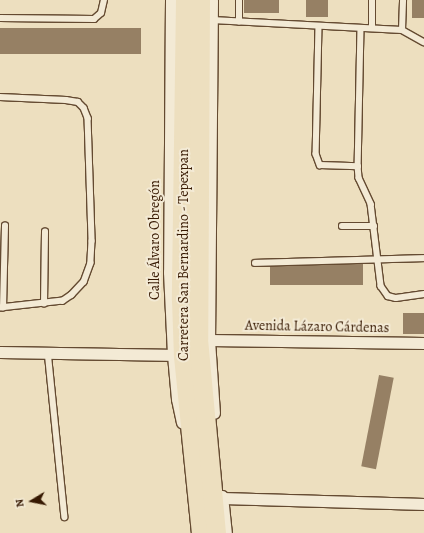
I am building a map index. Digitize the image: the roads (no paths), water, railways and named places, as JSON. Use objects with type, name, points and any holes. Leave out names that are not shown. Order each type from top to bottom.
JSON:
[{"type":"highway","name":"Carretera San Bernardino - Tepexpan","points":[[185,0],[181,300],[178,355],[196,477],[201,533]]},
{"type":"highway","name":"Carretera San Bernardino - Tepexpan","points":[[200,0],[198,339],[216,533]]},
{"type":"street","name":"Calle Álvaro Obregón","points":[[171,0],[169,272],[178,355]]},
{"type":"street","points":[[212,0],[209,340],[226,533]]},
{"type":"street","name":"Avenida Lázaro Cárdenas","points":[[209,340],[424,343]]},
{"type":"street","points":[[0,352],[48,351],[178,355]]},
{"type":"street","points":[[222,498],[424,504]]},
{"type":"lane","points":[[0,18],[94,19],[101,13],[104,0]]},
{"type":"lane","points":[[239,0],[239,22]]},
{"type":"lane","points":[[372,0],[372,28]]},
{"type":"lane","points":[[402,30],[403,0]]},
{"type":"lane","points":[[212,20],[402,30],[424,42]]},
{"type":"lane","points":[[319,26],[316,154],[320,165],[358,166]]},
{"type":"lane","points":[[361,28],[358,166],[360,178],[371,204],[381,286],[388,296],[396,298],[424,294]]},
{"type":"lane","points":[[0,97],[78,102],[84,108],[88,118],[90,263],[84,282],[72,295],[62,301],[2,308],[5,226]]},
{"type":"lane","points":[[342,226],[374,226]]},
{"type":"lane","points":[[44,304],[45,232]]},
{"type":"lane","points":[[255,263],[378,258],[424,258]]},
{"type":"lane","points":[[48,351],[65,517]]}]
